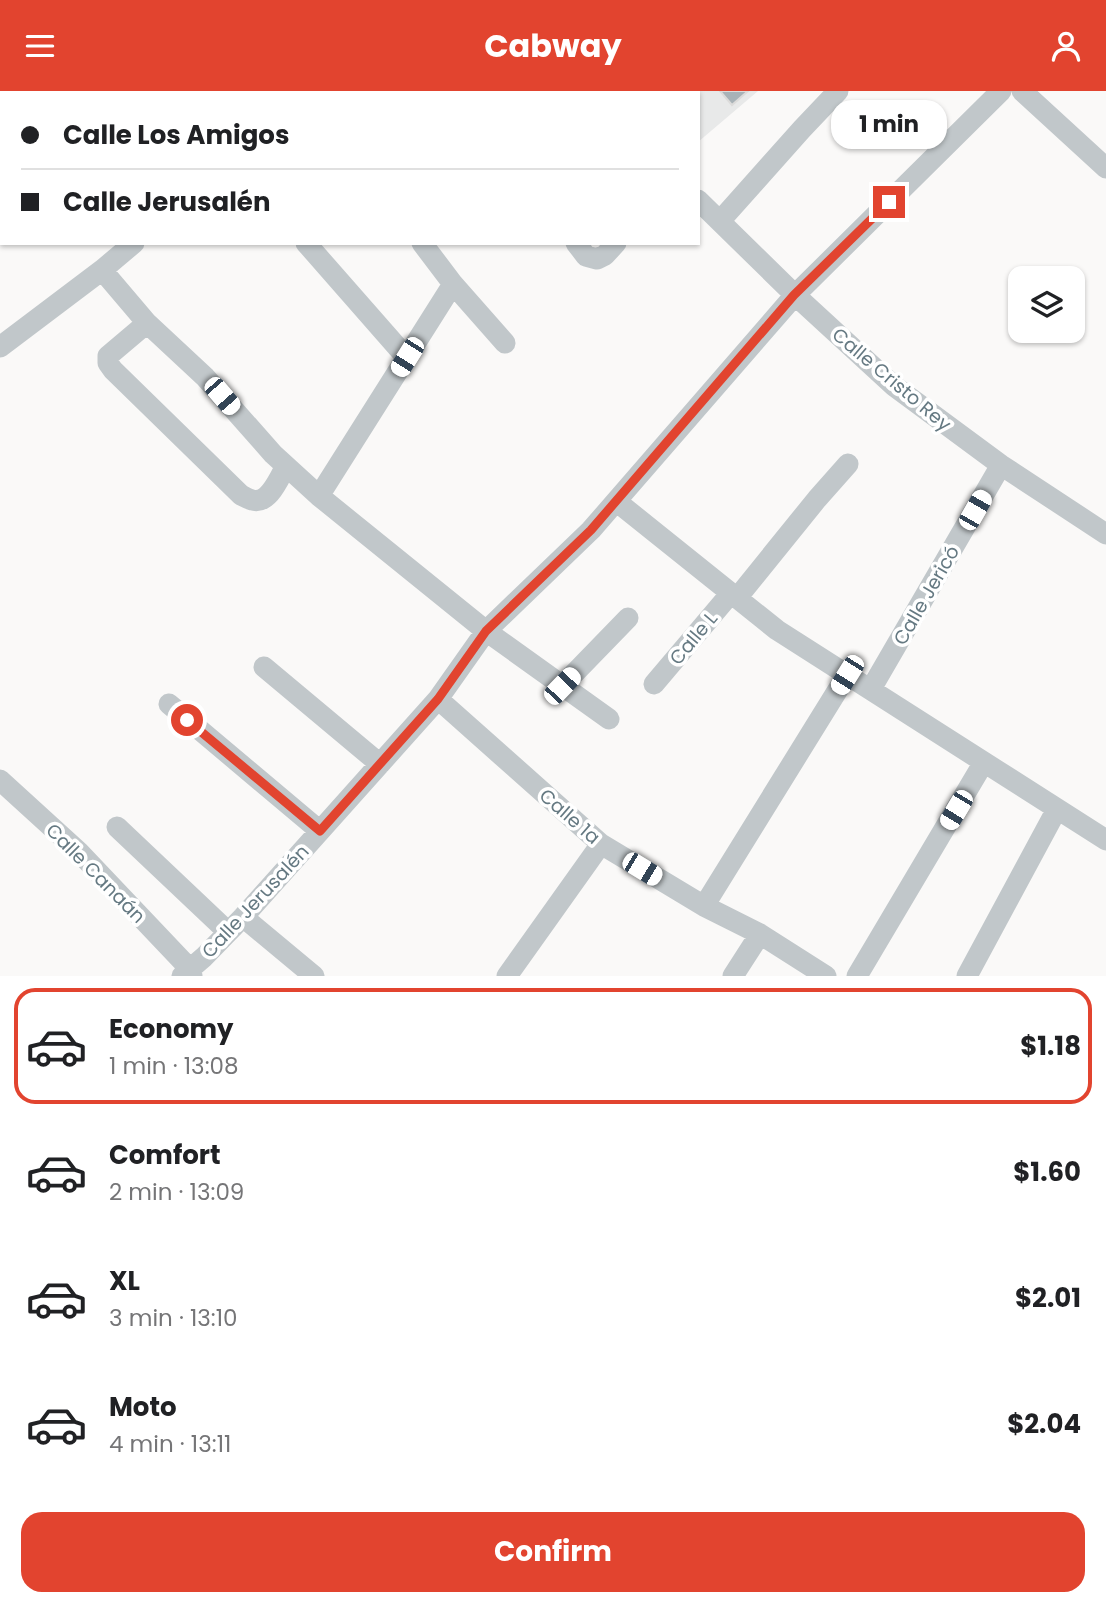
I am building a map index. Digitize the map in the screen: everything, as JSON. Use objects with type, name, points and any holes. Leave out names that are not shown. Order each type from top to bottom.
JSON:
[{"type":"street","points":[[720,221],[838,91]]},
{"type":"street","name":"Calle Jerusalén","points":[[188,974],[438,699],[486,631],[591,530],[794,295],[1001,91]]},
{"type":"street","points":[[1022,91],[1106,168]]},
{"type":"street","name":"Calle Cristo Rey","points":[[700,202],[794,295],[894,386],[1001,465],[1106,534]]},
{"type":"street","points":[[0,347],[132,245]]},
{"type":"street","points":[[308,245],[407,357]]},
{"type":"street","points":[[424,245],[453,284],[505,343]]},
{"type":"street","points":[[578,245],[586,256],[597,259],[605,255],[613,245]]},
{"type":"street","points":[[102,270],[147,323],[205,377],[273,454],[319,496],[486,631],[609,719]]},
{"type":"street","points":[[319,496],[453,284]]},
{"type":"street","points":[[147,323],[108,356],[108,363],[113,370],[241,495],[252,501],[260,501],[270,493],[286,466]]},
{"type":"street","name":"Calle L","points":[[654,684],[848,464]]},
{"type":"street","name":"Calle Jericó","points":[[871,689],[1001,465]]},
{"type":"street","points":[[616,501],[777,630],[1106,840]]},
{"type":"street","points":[[562,686],[628,618]]},
{"type":"street","points":[[264,667],[380,764]]},
{"type":"street","points":[[704,906],[847,675]]},
{"type":"street","name":"Calle 1a","points":[[438,699],[601,844],[704,906],[760,935],[825,976]]},
{"type":"street","points":[[169,704],[320,831]]},
{"type":"street","points":[[857,976],[984,762]]},
{"type":"street","name":"Calle Canaán","points":[[0,780],[79,852],[188,974]]},
{"type":"street","points":[[967,976],[1057,809]]},
{"type":"street","points":[[117,827],[228,932]]},
{"type":"street","points":[[507,976],[601,844]]},
{"type":"street","points":[[243,916],[314,976]]},
{"type":"street","points":[[733,976],[760,935]]},
{"type":"shaded area","points":[[700,91],[758,91],[700,140]]},
{"type":"building","points":[[720,91],[748,91],[732,105]]},
{"type":"route","points":[[187,720],[320,831],[438,699],[486,631],[591,530],[794,295],[889,202]]}]
